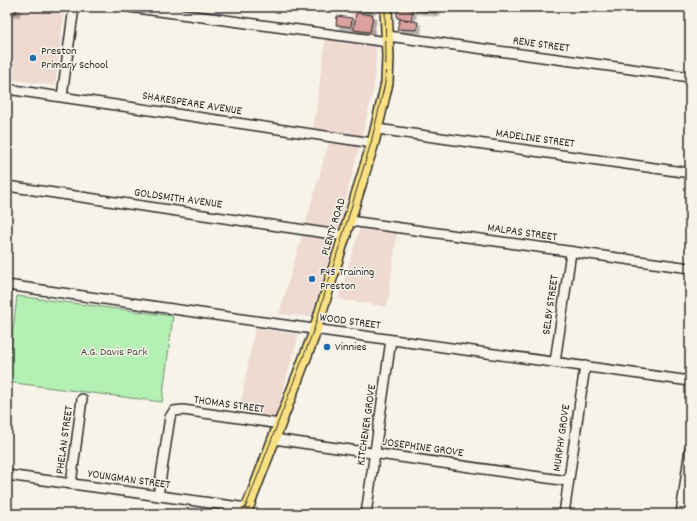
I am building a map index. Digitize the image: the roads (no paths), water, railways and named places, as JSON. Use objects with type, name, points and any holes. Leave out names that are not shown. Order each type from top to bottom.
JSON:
[{"type":"main road","name":"PLENTY ROAD","points":[[246,511],[316,330],[346,236],[373,143],[387,83],[388,39],[386,7]]},
{"type":"street","points":[[62,96],[74,7]]},
{"type":"street","name":"RENE STREET","points":[[129,7],[690,77]]},
{"type":"street","name":"SHAKESPEARE AVENUE","points":[[7,88],[373,143]]},
{"type":"street","name":"MADELINE STREET","points":[[376,130],[690,173]]},
{"type":"street","name":"GOLDSMITH AVENUE","points":[[7,186],[346,236]]},
{"type":"street","name":"MALPAS STREET","points":[[350,221],[690,268]]},
{"type":"street","name":"SELBY STREET","points":[[555,362],[571,252]]},
{"type":"street","name":"WOOD STREET","points":[[7,287],[690,381]]},
{"type":"street","name":"KITCHENER GROVE","points":[[366,514],[391,340]]},
{"type":"street","name":"MURPHY GROVE","points":[[564,514],[585,366]]},
{"type":"street","name":"PHELAN STREET","points":[[71,484],[82,399]]},
{"type":"street","name":"THOMAS STREET","points":[[158,496],[170,417],[174,411],[183,410],[280,424]]},
{"type":"street","name":"JOSEPHINE GROVE","points":[[274,439],[568,481]]},
{"type":"street","points":[[681,514],[687,495],[690,448]]},
{"type":"street","name":"YOUNGMAN STREET","points":[[7,475],[158,496],[246,511]]},
{"type":"tram line","points":[[243,514],[314,329],[371,143],[385,83],[385,7]]},
{"type":"place","name":"Preston Primary School","points":[[33,58]]},
{"type":"place","name":"F45 Training Preston","points":[[312,279]]},
{"type":"place","name":"Vinnies","points":[[327,347]]},
{"type":"park label","name":"A.G. Davis Park","points":[[114,352]]}]
